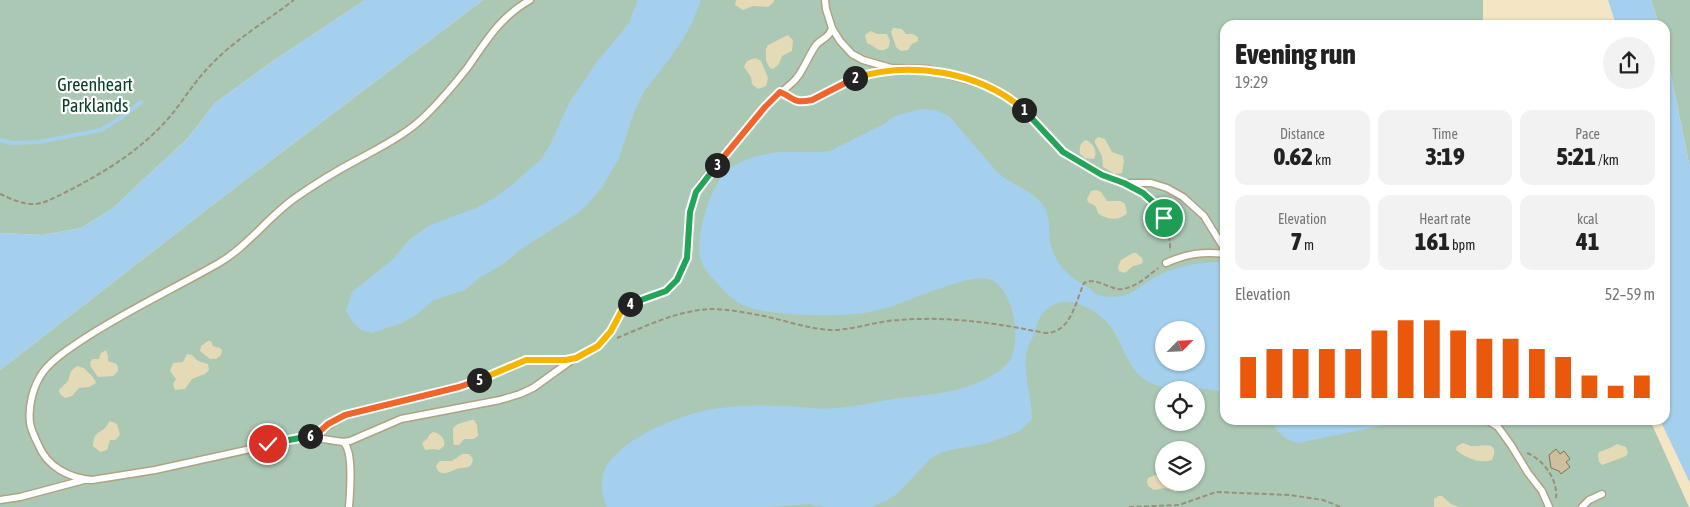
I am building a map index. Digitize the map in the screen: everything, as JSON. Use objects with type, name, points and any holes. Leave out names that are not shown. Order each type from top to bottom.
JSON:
[{"type":"lane","points":[[92,480],[70,475],[54,467],[42,454],[30,425],[30,406],[42,373],[55,359],[101,328],[221,261],[243,245],[293,200],[416,124],[468,67],[479,49],[507,16],[530,0]]},
{"type":"lane","points":[[826,0],[826,9],[832,28],[840,42],[852,54],[863,60],[891,68],[927,69],[992,87],[1014,101],[1031,116],[1063,152],[1102,175],[1124,183],[1151,183],[1167,188],[1183,197],[1204,216],[1220,243]]},
{"type":"lane","points":[[348,450],[351,442],[401,419],[500,400],[533,388],[576,358],[598,346],[611,331],[621,312],[630,304],[666,291],[677,280],[687,258],[690,212],[696,192],[765,107],[794,81],[818,42],[829,36],[832,28]]},
{"type":"lane","points":[[1166,262],[1190,254],[1220,252]]},
{"type":"lane","points":[[0,500],[20,497],[79,481],[155,470],[307,436],[318,433],[328,424],[345,415],[459,387],[526,360],[566,360],[576,358]]},
{"type":"lane","points":[[1495,425],[1512,445]]},
{"type":"lane","points":[[1501,425],[1528,473],[1551,505]]},
{"type":"lane","points":[[307,436],[343,442],[355,440]]},
{"type":"lane","points":[[343,442],[348,450],[350,464],[349,507]]},
{"type":"lane","points":[[1582,507],[1589,500],[1602,494]]},
{"type":"path","points":[[0,194],[27,204],[38,204],[116,164],[145,142],[166,121],[207,69],[220,57],[294,0]]},
{"type":"path","points":[[780,92],[797,102],[805,102],[817,98],[849,80],[875,73]]},
{"type":"path","points":[[616,338],[647,325],[681,315],[712,309],[764,316],[813,328],[836,330],[897,320],[932,318],[966,319],[1054,333],[1067,324],[1084,283],[1092,280],[1117,289],[1125,288],[1142,280],[1166,262],[1171,243],[1164,218],[1153,202],[1143,193],[1124,183]]},
{"type":"path","points":[[1512,445],[1532,455],[1543,464],[1555,485],[1556,498],[1551,505]]},
{"type":"path","points":[[1129,507],[1179,505],[1216,492],[1290,495],[1323,500],[1340,507]]},
{"type":"green space","name":"Greenheart Parklands","points":[[0,0],[365,0],[273,61],[215,103],[188,138],[113,208],[81,228],[43,235],[0,233]]},
{"type":"green space","points":[[483,0],[1483,0],[1483,20],[1220,20],[1220,425],[1652,425],[1689,507],[0,507],[0,370],[232,190]]},
{"type":"green space","points":[[1651,0],[1690,0],[1690,168],[1670,70],[1670,20],[1657,20]]},
{"type":"sand","points":[[736,0],[774,0],[774,2],[768,7],[753,6],[743,10],[735,5]]},
{"type":"sand","points":[[893,28],[902,29],[906,34],[913,34],[918,37],[918,41],[912,44],[908,50],[901,51],[896,47],[891,32]]},
{"type":"sand","points":[[871,31],[877,34],[887,34],[890,41],[889,47],[880,50],[867,43],[865,35]]},
{"type":"sand","points":[[788,35],[793,40],[792,51],[782,56],[779,64],[773,69],[770,68],[766,61],[768,45]]},
{"type":"sand","points":[[755,58],[761,61],[768,78],[766,86],[758,89],[752,84],[751,77],[744,67],[747,61]]},
{"type":"sand","points":[[1098,137],[1105,139],[1112,152],[1123,156],[1122,173],[1115,174],[1103,167],[1102,156],[1095,143]]},
{"type":"sand","points":[[1086,140],[1094,148],[1094,159],[1085,158],[1080,154],[1080,146]]},
{"type":"sand","points":[[1091,191],[1101,192],[1107,201],[1121,201],[1125,204],[1127,213],[1124,216],[1113,219],[1099,214],[1095,206],[1088,202],[1087,199]]},
{"type":"sand","points":[[1133,253],[1142,258],[1143,262],[1133,266],[1125,273],[1119,271],[1118,267],[1121,260]]},
{"type":"sand","points":[[211,341],[213,346],[222,350],[221,355],[216,359],[210,359],[200,351],[201,346]]},
{"type":"sand","points":[[106,350],[108,361],[117,364],[118,371],[113,376],[98,377],[90,362],[93,359],[99,359],[101,353]]},
{"type":"sand","points":[[187,354],[192,355],[198,361],[208,364],[209,370],[205,374],[192,379],[185,389],[175,390],[173,384],[176,379],[170,371],[173,363],[183,362]]},
{"type":"sand","points":[[77,366],[84,368],[96,383],[89,387],[79,388],[72,396],[65,398],[60,394],[59,390],[68,381],[71,371]]},
{"type":"sand","points":[[474,420],[477,425],[478,436],[474,439],[464,439],[459,445],[454,445],[453,428],[458,424]]},
{"type":"sand","points":[[110,421],[117,424],[120,435],[115,440],[110,440],[107,450],[100,452],[93,446],[94,438]]},
{"type":"sand","points":[[433,432],[442,437],[444,446],[439,450],[425,450],[422,443]]},
{"type":"sand","points":[[1463,443],[1471,446],[1484,445],[1492,447],[1494,453],[1492,460],[1478,461],[1464,456],[1456,450],[1457,446]]},
{"type":"sand","points":[[1617,444],[1626,447],[1628,453],[1626,456],[1602,465],[1599,462],[1599,452]]},
{"type":"sand","points":[[462,454],[469,454],[473,459],[469,467],[445,473],[437,470],[436,466],[440,461],[452,461]]},
{"type":"sand","points":[[1155,475],[1155,490],[1148,486],[1148,478]]},
{"type":"sand","points":[[1442,496],[1451,504],[1459,507],[1434,507],[1434,499]]},
{"type":"water","points":[[365,0],[483,0],[232,190],[0,370],[0,233],[43,235],[81,228],[113,208],[188,138],[215,103],[273,61]]},
{"type":"water","points":[[638,0],[701,0],[683,39],[645,90],[634,112],[619,158],[603,186],[587,205],[575,215],[521,249],[505,263],[481,277],[465,290],[434,300],[415,316],[402,323],[372,333],[361,330],[346,311],[352,292],[392,260],[410,239],[430,225],[476,208],[494,198],[540,160],[549,147],[569,103],[597,62],[629,23]]},
{"type":"water","points":[[1608,0],[1651,0],[1657,20],[1614,20]]},
{"type":"water","points":[[1670,70],[1690,168],[1690,483],[1662,425],[1670,425]]},
{"type":"water","points":[[922,109],[935,110],[949,116],[997,172],[1041,202],[1047,213],[1051,244],[1061,267],[1070,276],[1090,288],[1096,294],[1109,297],[1126,295],[1169,271],[1196,264],[1220,262],[1220,392],[1205,389],[1205,381],[1155,381],[1155,385],[1144,379],[1132,367],[1107,322],[1087,308],[1075,303],[1063,302],[1050,306],[1042,314],[1029,343],[1026,356],[1026,374],[1032,419],[1020,431],[984,444],[936,455],[898,493],[888,500],[871,507],[824,507],[809,504],[766,507],[607,507],[603,496],[602,484],[603,475],[609,462],[620,450],[635,439],[671,421],[707,410],[729,407],[770,405],[829,409],[953,391],[967,387],[994,374],[1006,365],[1012,357],[1015,346],[1015,333],[1011,306],[998,284],[989,279],[980,278],[955,283],[871,312],[844,315],[803,315],[765,311],[741,304],[725,292],[709,274],[701,260],[701,230],[710,198],[724,174],[746,160],[772,153],[830,151],[884,124],[895,116]]},
{"type":"water","points":[[1274,425],[1385,425],[1298,443],[1288,440]]},
{"type":"building","points":[[1556,449],[1560,454],[1564,451],[1570,459],[1566,462],[1570,467],[1561,474],[1559,471],[1551,468],[1549,455]]},
{"type":"waterway","points":[[0,140],[12,143],[39,142],[101,130],[141,102]]},
{"type":"route","points":[[268,444],[314,435],[328,424],[345,415],[459,387],[526,360],[566,360],[576,358],[598,346],[611,331],[621,312],[630,304],[666,291],[677,280],[687,258],[690,212],[696,192],[765,107],[780,92],[797,102],[805,102],[857,77],[896,69],[927,69],[992,87],[1014,101],[1031,116],[1063,152],[1102,175],[1124,183],[1143,193],[1153,202],[1164,218]]}]
